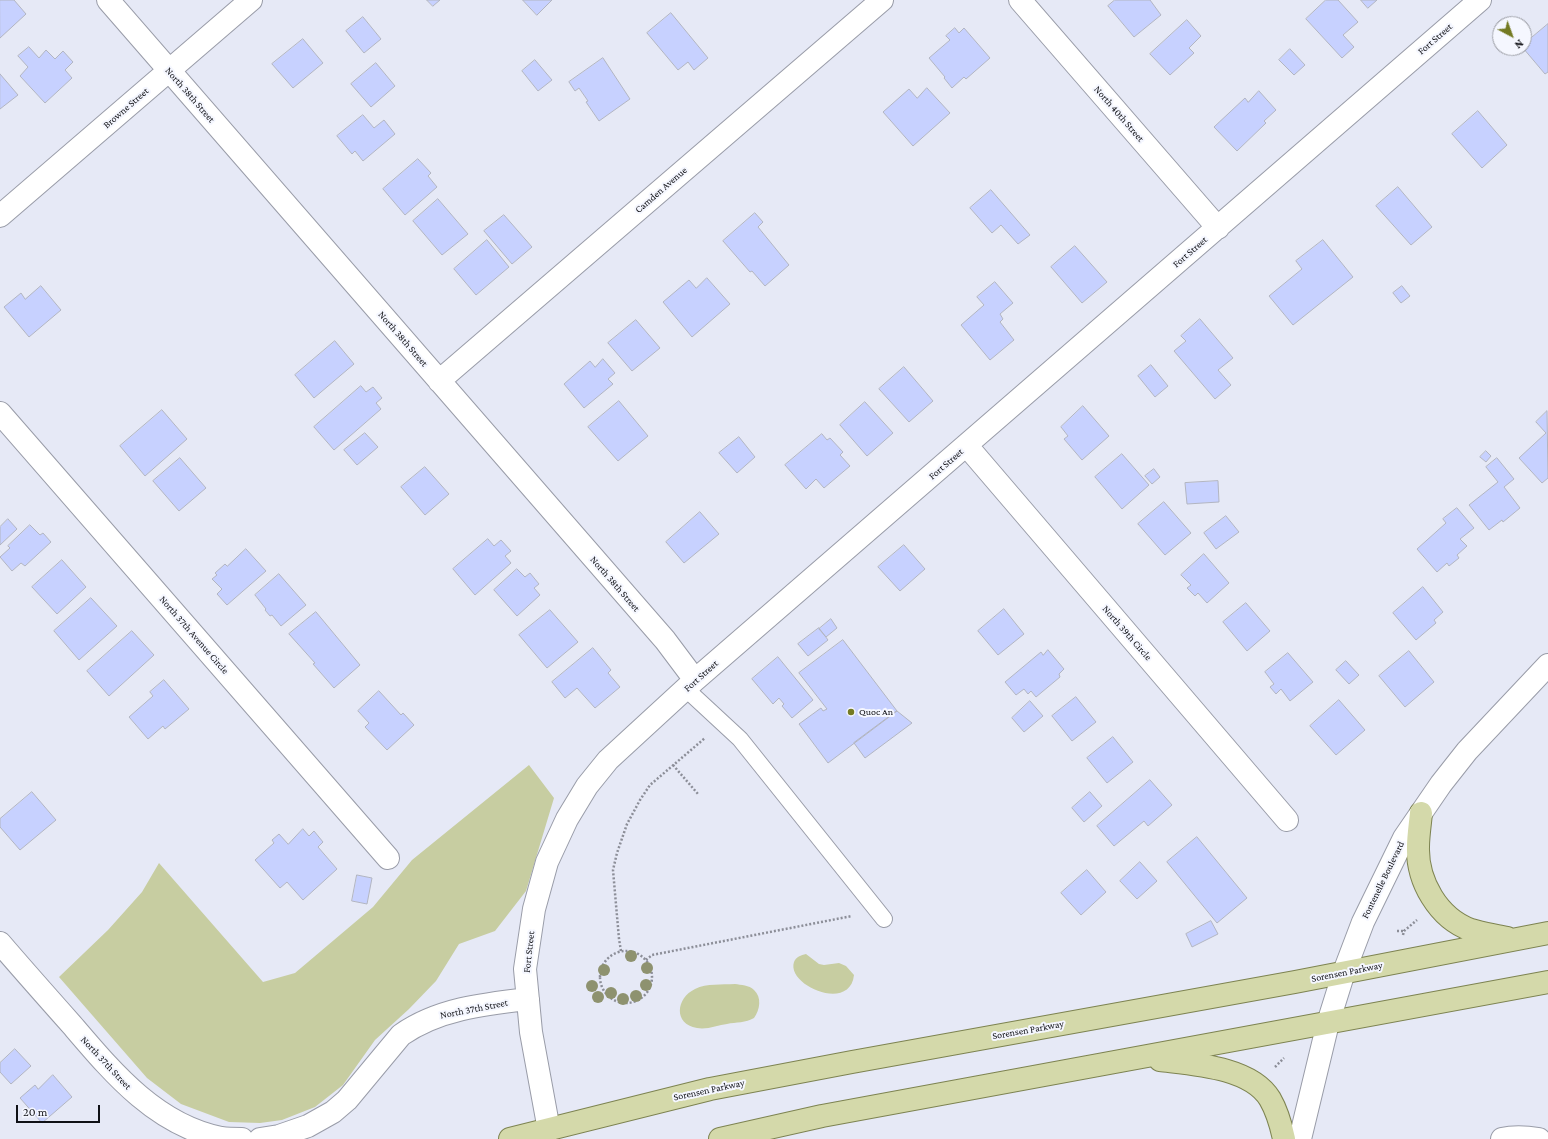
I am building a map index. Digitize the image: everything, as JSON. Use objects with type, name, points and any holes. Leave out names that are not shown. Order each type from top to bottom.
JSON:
[{"type":"main road","points":[[1421,813],[1418,848],[1421,869],[1427,890],[1441,910],[1453,921],[1471,930],[1514,940]]},
{"type":"main road","name":"Sorensen Parkway","points":[[510,1139],[548,1135],[630,1108],[710,1089],[1548,934]]},
{"type":"main road","points":[[720,1139],[822,1116],[1548,982]]},
{"type":"main road","points":[[1141,1057],[1219,1068],[1242,1076],[1258,1086],[1269,1098],[1280,1120],[1284,1139]]},
{"type":"street","name":"North 38th Street","points":[[108,0],[659,634],[690,685]]},
{"type":"street","name":"Browne Street","points":[[0,216],[251,0]]},
{"type":"street","name":"Camden Avenue","points":[[439,381],[882,0]]},
{"type":"street","name":"North 40th Street","points":[[1020,0],[1218,228]]},
{"type":"street","name":"Fort Street","points":[[528,999],[525,969],[534,909],[548,862],[568,819],[587,786],[608,760],[690,685],[1480,0]]},
{"type":"street","name":"North 37th Avenue Circle","points":[[0,412],[388,858]]},
{"type":"street","name":"North 39th Circle","points":[[967,446],[1287,820]]},
{"type":"street","name":"Fontenelle Boulevard","points":[[1300,1139],[1328,1023],[1344,972],[1363,922],[1404,838],[1441,784],[1467,751],[1548,665]]},
{"type":"street","name":"North 37th Street","points":[[0,943],[108,1068],[140,1098],[160,1113],[194,1130],[222,1138],[242,1139]]},
{"type":"street","points":[[528,999],[548,1135]]},
{"type":"street","name":"North 37th Street","points":[[260,1139],[279,1136],[308,1126],[333,1112],[347,1100],[401,1035],[413,1027],[438,1015],[492,1004],[528,999]]},
{"type":"street","points":[[1502,1139],[1513,1137],[1533,1138]]},
{"type":"lane","points":[[690,685],[724,724],[740,739],[884,919]]},
{"type":"path","points":[[621,951],[618,939],[613,870],[627,824],[650,785],[724,724]]},
{"type":"path","points":[[673,765],[698,794]]},
{"type":"path","points":[[646,960],[652,955],[852,915],[884,919]]},
{"type":"path","points":[[1397,931],[1404,931]]},
{"type":"path","points":[[626,950],[635,952],[646,960],[652,971],[650,988],[639,1000],[630,1003],[622,1003],[607,995],[602,987],[600,979],[604,962],[610,956],[621,951],[626,950]]},
{"type":"path","points":[[1273,1069],[1284,1058],[1290,1057]]},
{"type":"green space","points":[[529,765],[554,798],[526,891],[495,931],[459,944],[436,981],[409,1009],[375,1040],[343,1085],[315,1107],[282,1120],[260,1123],[229,1122],[181,1104],[147,1078],[59,977],[108,930],[142,892],[159,863],[263,982],[295,973],[373,907],[412,860]]},
{"type":"green space","points":[[806,954],[819,964],[824,965],[839,963],[846,966],[854,975],[850,986],[842,992],[831,994],[808,986],[799,979],[794,971],[795,960],[799,956]]},
{"type":"green space","points":[[735,984],[750,987],[757,993],[759,1004],[758,1011],[754,1018],[744,1022],[705,1028],[689,1026],[684,1021],[681,1016],[681,1004],[689,993],[704,986]]},
{"type":"building","points":[[0,0],[14,0],[26,14],[0,38]]},
{"type":"building","points":[[427,0],[440,0],[433,6]]},
{"type":"building","points":[[523,0],[552,0],[537,15]]},
{"type":"building","points":[[1115,0],[1150,0],[1161,15],[1134,37],[1108,6]]},
{"type":"building","points":[[1326,0],[1338,0],[1358,22],[1343,35],[1354,47],[1342,58],[1306,19]]},
{"type":"building","points":[[1361,0],[1377,0],[1368,8]]},
{"type":"building","points":[[671,13],[708,58],[694,70],[688,62],[678,70],[647,33]]},
{"type":"building","points":[[363,17],[381,39],[364,53],[346,31]]},
{"type":"building","points":[[1187,20],[1201,36],[1189,48],[1194,53],[1170,75],[1150,54]]},
{"type":"building","points":[[1548,24],[1548,72],[1545,74],[1530,56],[1532,56],[1532,37]]},
{"type":"building","points":[[955,28],[959,33],[964,28],[990,58],[966,79],[964,77],[952,88],[929,58],[950,40],[946,36]]},
{"type":"building","points":[[303,39],[323,63],[293,88],[272,64]]},
{"type":"building","points":[[29,47],[39,58],[46,50],[55,59],[63,51],[73,62],[65,70],[72,78],[45,103],[20,76],[28,67],[18,56]]},
{"type":"building","points":[[1290,49],[1305,65],[1294,75],[1279,60]]},
{"type":"building","points":[[603,58],[630,99],[599,121],[586,102],[588,101],[579,88],[575,91],[569,82]]},
{"type":"building","points":[[535,60],[552,80],[538,91],[522,71]]},
{"type":"building","points":[[376,63],[395,86],[371,107],[351,84]]},
{"type":"building","points":[[0,74],[18,95],[0,109]]},
{"type":"building","points":[[927,88],[950,113],[913,146],[883,112],[909,89],[917,98]]},
{"type":"building","points":[[1259,91],[1276,110],[1264,121],[1266,123],[1237,151],[1214,127],[1245,98],[1248,102]]},
{"type":"building","points":[[1478,111],[1507,145],[1482,168],[1452,134]]},
{"type":"building","points":[[363,115],[374,128],[384,120],[395,134],[363,161],[355,151],[352,154],[337,136]]},
{"type":"building","points":[[418,159],[431,173],[428,176],[437,187],[405,215],[383,189]]},
{"type":"building","points":[[1398,187],[1432,227],[1411,245],[1376,206]]},
{"type":"building","points":[[991,190],[1030,235],[1018,244],[1001,225],[992,233],[970,208]]},
{"type":"building","points":[[438,199],[468,234],[442,255],[413,221]]},
{"type":"building","points":[[755,213],[763,222],[758,227],[789,265],[765,286],[752,271],[750,272],[723,241]]},
{"type":"building","points":[[504,215],[532,247],[512,264],[484,231]]},
{"type":"building","points":[[487,240],[509,267],[476,295],[454,269]]},
{"type":"building","points":[[1323,240],[1353,277],[1293,325],[1269,296],[1302,269],[1296,261]]},
{"type":"building","points":[[1075,246],[1107,282],[1082,303],[1051,267]]},
{"type":"building","points":[[707,278],[730,304],[692,337],[663,302],[689,280],[696,288]]},
{"type":"building","points":[[995,282],[1013,303],[1000,314],[1003,319],[1000,322],[1014,340],[990,360],[961,325],[984,305],[977,297]]},
{"type":"building","points":[[41,286],[61,310],[29,337],[4,307],[21,293],[25,299]]},
{"type":"building","points":[[1402,286],[1410,296],[1401,303],[1393,293]]},
{"type":"building","points":[[1200,319],[1233,358],[1218,370],[1231,385],[1215,399],[1174,351],[1186,341],[1181,336]]},
{"type":"building","points":[[636,320],[660,348],[632,371],[608,343]]},
{"type":"building","points":[[335,341],[354,364],[314,398],[295,375]]},
{"type":"building","points":[[603,359],[615,373],[608,379],[613,384],[584,408],[564,384],[590,361],[595,367]]},
{"type":"building","points":[[1151,365],[1168,386],[1155,397],[1138,376]]},
{"type":"building","points":[[904,367],[933,401],[909,422],[879,389]]},
{"type":"building","points":[[361,386],[366,392],[373,387],[382,398],[376,403],[381,409],[334,450],[314,427]]},
{"type":"building","points":[[619,401],[648,436],[618,461],[588,427]]},
{"type":"building","points":[[865,402],[893,433],[867,456],[840,425]]},
{"type":"building","points":[[1083,406],[1109,436],[1082,460],[1064,439],[1068,436],[1061,427]]},
{"type":"building","points":[[162,410],[187,439],[145,476],[120,446]]},
{"type":"building","points":[[1547,411],[1548,478],[1542,483],[1519,458],[1546,433],[1536,422]]},
{"type":"building","points":[[365,433],[378,447],[357,465],[344,450]]},
{"type":"building","points":[[822,434],[827,440],[830,438],[843,452],[840,455],[850,466],[824,488],[816,479],[806,489],[785,465]]},
{"type":"building","points":[[739,437],[755,457],[737,473],[719,453]]},
{"type":"building","points":[[1486,451],[1491,456],[1486,462],[1480,457]]},
{"type":"building","points":[[1122,454],[1149,485],[1122,509],[1095,477]]},
{"type":"building","points":[[180,458],[206,488],[179,511],[153,481]]},
{"type":"building","points":[[1497,458],[1514,479],[1504,487],[1520,508],[1503,522],[1502,520],[1489,530],[1469,505],[1498,482],[1486,467]]},
{"type":"building","points":[[425,467],[449,494],[425,515],[401,487]]},
{"type":"building","points":[[1154,469],[1160,477],[1152,484],[1145,476]]},
{"type":"building","points":[[1218,481],[1219,502],[1187,504],[1185,483]]},
{"type":"building","points":[[1164,502],[1191,533],[1165,555],[1138,524]]},
{"type":"building","points":[[1457,508],[1474,528],[1460,539],[1467,546],[1457,555],[1459,558],[1449,566],[1447,563],[1437,572],[1417,549],[1446,523],[1443,519]]},
{"type":"building","points":[[700,512],[719,534],[684,563],[666,542]]},
{"type":"building","points":[[1226,516],[1239,532],[1216,549],[1204,533]]},
{"type":"building","points":[[8,519],[17,529],[0,545],[0,527]]},
{"type":"building","points":[[30,525],[40,535],[43,533],[51,542],[25,566],[21,563],[12,571],[0,557],[10,548],[8,546]]},
{"type":"building","points":[[488,539],[494,546],[501,540],[511,551],[505,556],[511,563],[475,595],[453,569]]},
{"type":"building","points":[[904,545],[925,569],[900,591],[878,567]]},
{"type":"building","points":[[246,549],[266,571],[227,605],[217,594],[222,589],[212,579],[217,575],[215,573],[225,564],[227,566]]},
{"type":"building","points":[[1204,554],[1229,583],[1207,603],[1198,593],[1195,596],[1187,588],[1191,585],[1181,575]]},
{"type":"building","points":[[62,560],[86,587],[57,614],[32,587]]},
{"type":"building","points":[[517,569],[525,577],[530,573],[539,584],[534,588],[540,595],[517,616],[494,590]]},
{"type":"building","points":[[279,574],[306,605],[281,626],[272,615],[270,616],[255,595]]},
{"type":"building","points":[[1423,587],[1443,612],[1434,620],[1436,623],[1416,640],[1393,613]]},
{"type":"building","points":[[91,598],[117,626],[79,660],[54,631]]},
{"type":"building","points":[[1246,603],[1270,631],[1247,651],[1223,622]]},
{"type":"building","points":[[1004,609],[1024,634],[998,655],[978,631]]},
{"type":"building","points":[[550,610],[578,642],[547,668],[519,635]]},
{"type":"building","points":[[316,612],[360,665],[334,688],[313,664],[315,663],[289,634]]},
{"type":"building","points":[[831,619],[837,628],[826,637],[819,629]]},
{"type":"building","points":[[819,628],[828,640],[808,656],[798,644]]},
{"type":"building","points":[[132,631],[154,655],[109,696],[87,671]]},
{"type":"building","points":[[843,640],[897,711],[828,763],[799,724],[821,708],[823,711],[827,709],[799,673]]},
{"type":"building","points":[[593,648],[611,670],[608,673],[620,687],[595,708],[577,688],[565,698],[552,682]]},
{"type":"building","points":[[1048,650],[1064,669],[1059,674],[1060,677],[1036,697],[1031,691],[1028,694],[1024,689],[1016,695],[1005,682],[1041,652],[1043,655]]},
{"type":"building","points":[[1409,651],[1434,682],[1405,707],[1379,676]]},
{"type":"building","points":[[1288,653],[1313,682],[1290,701],[1281,689],[1276,694],[1270,687],[1274,684],[1265,672]]},
{"type":"building","points":[[778,657],[813,700],[792,718],[782,706],[784,704],[779,698],[773,704],[752,679]]},
{"type":"building","points":[[1346,661],[1359,675],[1349,684],[1336,670]]},
{"type":"building","points":[[164,680],[189,709],[165,729],[163,726],[148,739],[129,717],[153,696],[150,692]]},
{"type":"building","points":[[379,691],[401,715],[403,713],[414,725],[387,750],[365,727],[369,723],[358,711]]},
{"type":"building","points":[[1076,697],[1096,722],[1072,741],[1052,716]]},
{"type":"building","points":[[1339,700],[1365,730],[1336,755],[1310,726]]},
{"type":"building","points":[[1030,701],[1043,716],[1024,732],[1012,718]]},
{"type":"building","points":[[897,711],[912,723],[865,758],[854,743]]},
{"type":"building","points":[[1113,737],[1133,762],[1107,783],[1087,758]]},
{"type":"building","points":[[1150,780],[1172,805],[1148,826],[1144,821],[1114,846],[1097,826]]},
{"type":"building","points":[[32,792],[56,820],[20,850],[0,827],[0,819]]},
{"type":"building","points":[[1090,792],[1102,806],[1084,822],[1072,808]]},
{"type":"building","points":[[303,829],[309,836],[314,831],[323,842],[318,847],[337,869],[303,900],[287,882],[280,888],[255,860],[274,843],[272,840],[279,834],[288,844]]},
{"type":"building","points":[[1197,837],[1247,898],[1217,923],[1167,862]]},
{"type":"building","points":[[1140,862],[1157,881],[1137,899],[1120,881]]},
{"type":"building","points":[[1087,870],[1106,892],[1081,915],[1061,893]]},
{"type":"building","points":[[357,875],[372,878],[367,904],[352,901]]},
{"type":"building","points":[[1211,921],[1218,934],[1192,947],[1186,934]]},
{"type":"building","points":[[15,1049],[31,1066],[11,1084],[0,1072],[0,1063]]},
{"type":"building","points":[[53,1075],[72,1097],[42,1123],[20,1098],[35,1085],[38,1089]]},
{"type":"place","name":"Quoc An","points":[[851,712]]}]
